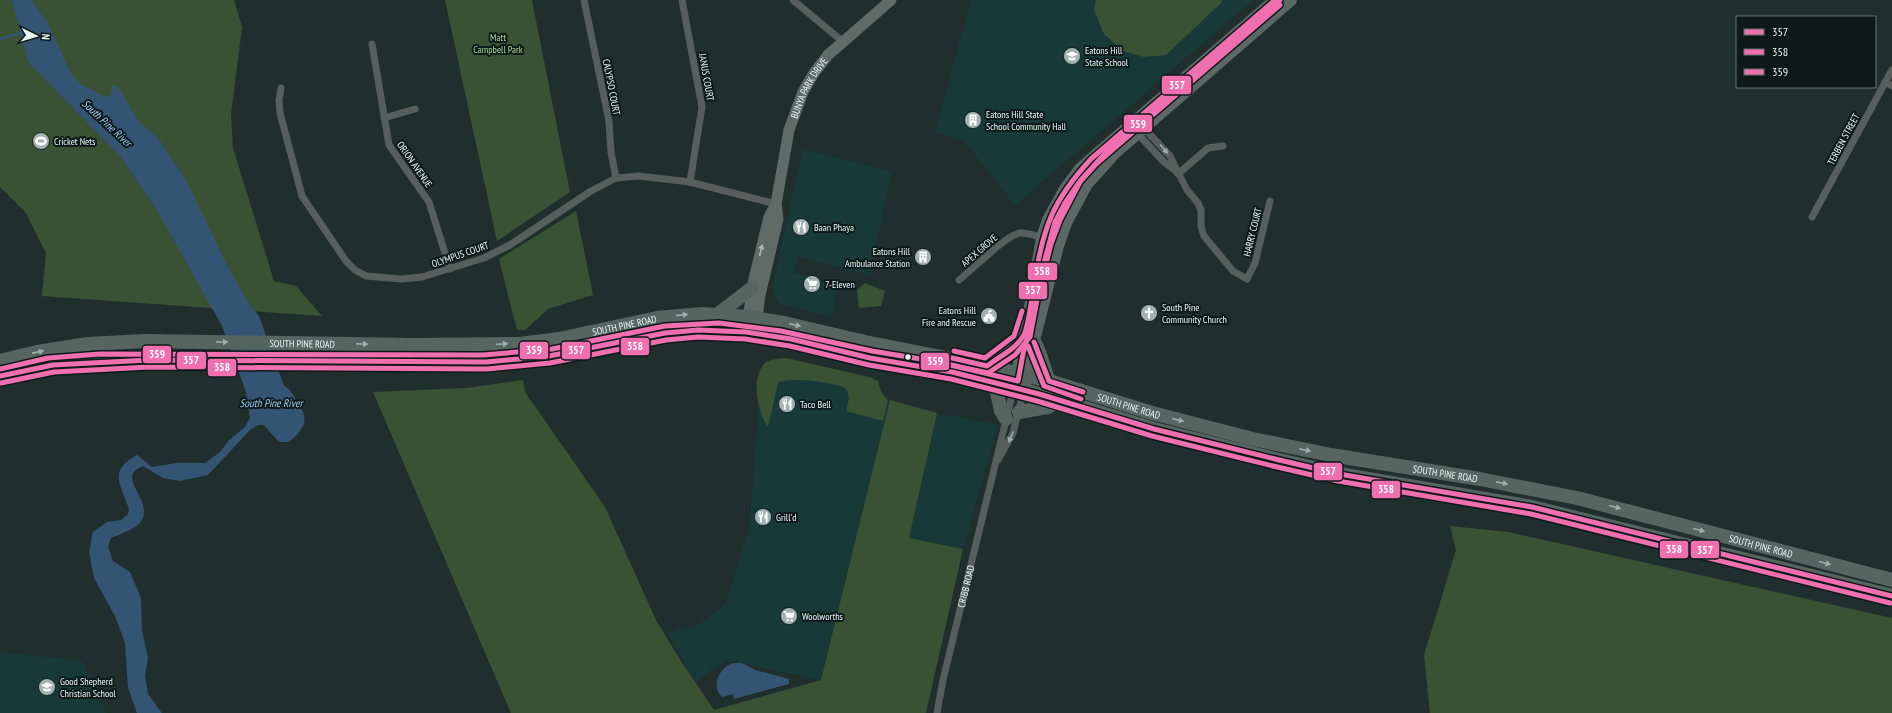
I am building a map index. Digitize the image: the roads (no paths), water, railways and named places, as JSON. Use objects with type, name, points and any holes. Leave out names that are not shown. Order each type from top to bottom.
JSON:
[{"type":"highway","points":[[718,314],[752,288]]},
{"type":"highway","name":"SOUTH PINE ROAD","points":[[0,360],[37,352],[88,344],[145,341],[446,345],[520,344],[559,339],[657,318],[718,314],[752,317],[1022,374],[1140,410],[1253,439],[1331,455],[1480,479],[1578,498],[1892,580]]},
{"type":"highway","name":"SOUTH PINE ROAD","points":[[0,376],[52,365],[88,362],[192,361],[469,363],[549,356],[665,333],[698,330],[751,332],[791,339],[870,358],[936,369],[1060,400],[1135,424],[1275,459],[1346,475],[1532,507],[1892,596]]},
{"type":"highway","points":[[988,366],[1029,338],[1041,352],[1043,367],[1049,381]]},
{"type":"highway","points":[[995,383],[1001,411],[1006,419]]},
{"type":"highway","points":[[1019,412],[1048,407],[1060,400]]},
{"type":"main road","points":[[1029,338],[1042,238],[1056,204],[1079,170],[1275,0]]},
{"type":"main road","points":[[1029,338],[1066,223],[1087,184],[1101,167],[1291,0]]},
{"type":"main road","name":"CRIBB ROAD","points":[[1019,389],[1029,338]]},
{"type":"street","name":"CALYPSO COURT","points":[[584,0],[608,120],[611,152],[616,178]]},
{"type":"street","name":"JANUS COURT","points":[[682,0],[702,107],[690,182]]},
{"type":"street","points":[[793,0],[842,41]]},
{"type":"street","name":"BUNYA PARK DRIVE","points":[[752,317],[760,295],[778,219],[776,204],[785,148],[794,113],[814,73],[842,41],[891,0]]},
{"type":"street","name":"ORION AVENUE","points":[[372,44],[389,145],[430,202],[450,269]]},
{"type":"street","name":"TERBEN STREET","points":[[1812,217],[1892,70]]},
{"type":"street","points":[[1885,82],[1892,86]]},
{"type":"street","name":"OLYMPUS COURT","points":[[281,88],[279,100],[280,113],[302,196],[346,261],[355,270],[366,276],[381,278],[422,277],[484,258],[510,245],[591,191],[616,178],[639,176],[690,182],[776,204]]},
{"type":"street","points":[[384,118],[415,109]]},
{"type":"street","name":"HARRY COURT","points":[[1141,131],[1170,156],[1178,174],[1198,203],[1201,210],[1201,226],[1204,236],[1233,271],[1247,279],[1255,263],[1270,201]]},
{"type":"street","points":[[1178,174],[1208,148],[1223,146]]},
{"type":"street","name":"BUNYA PARK DRIVE","points":[[751,332],[752,288],[769,217],[776,204]]},
{"type":"street","name":"APEX GROVE","points":[[959,280],[1008,238],[1019,233],[1042,238],[1058,246]]},
{"type":"street","name":"CRIBB ROAD","points":[[998,460],[1009,441],[1019,412],[1019,389]]},
{"type":"street","name":"CRIBB ROAD","points":[[937,713],[943,680],[998,460],[998,448],[1006,419],[1019,389]]},
{"type":"water","name":"South Pine River","points":[[12,0],[31,0],[48,23],[71,74],[81,84],[105,97],[110,96],[113,84],[119,88],[140,123],[157,137],[185,178],[226,263],[245,298],[259,316],[284,386],[292,394],[303,412],[304,422],[302,427],[289,442],[279,442],[264,425],[258,425],[251,429],[208,475],[180,481],[163,478],[143,466],[135,471],[132,477],[133,484],[144,508],[144,516],[136,526],[111,538],[108,547],[113,561],[130,572],[141,598],[142,630],[148,658],[145,675],[148,694],[162,713],[137,713],[128,688],[125,643],[115,616],[94,578],[89,552],[93,532],[107,522],[121,520],[128,514],[129,509],[120,485],[119,472],[128,461],[137,455],[152,467],[176,463],[205,463],[220,452],[229,440],[245,427],[250,418],[246,392],[222,326],[158,212],[121,157],[28,62]]},
{"type":"water","points":[[734,663],[742,663],[755,670],[789,679],[789,684],[734,699],[733,694],[722,697],[718,693],[718,677],[725,668]]},
{"type":"waterway","points":[[0,39],[24,32]]},
{"type":"place","name":"Eatons Hill State School","points":[[1072,56]]},
{"type":"place","name":"Eatons Hill State School Community Hall","points":[[973,120]]},
{"type":"place","name":"Cricket Nets","points":[[41,141]]},
{"type":"place","name":"Baan Phaya","points":[[801,227]]},
{"type":"place","name":"Eatons Hill Ambulance Station","points":[[923,257]]},
{"type":"place","name":"7-Eleven","points":[[812,284]]},
{"type":"place","name":"South Pine Community Church","points":[[1149,313]]},
{"type":"place","name":"Eatons Hill Fire and Rescue","points":[[989,316]]},
{"type":"place","name":"Taco Bell","points":[[787,404]]},
{"type":"place","name":"Grill'd","points":[[763,517]]},
{"type":"place","name":"Woolworths","points":[[789,616]]},
{"type":"place","name":"Good Shepherd Christian School","points":[[47,687]]},
{"type":"park label","name":"Matt Campbell Park","points":[[498,42]]}]
